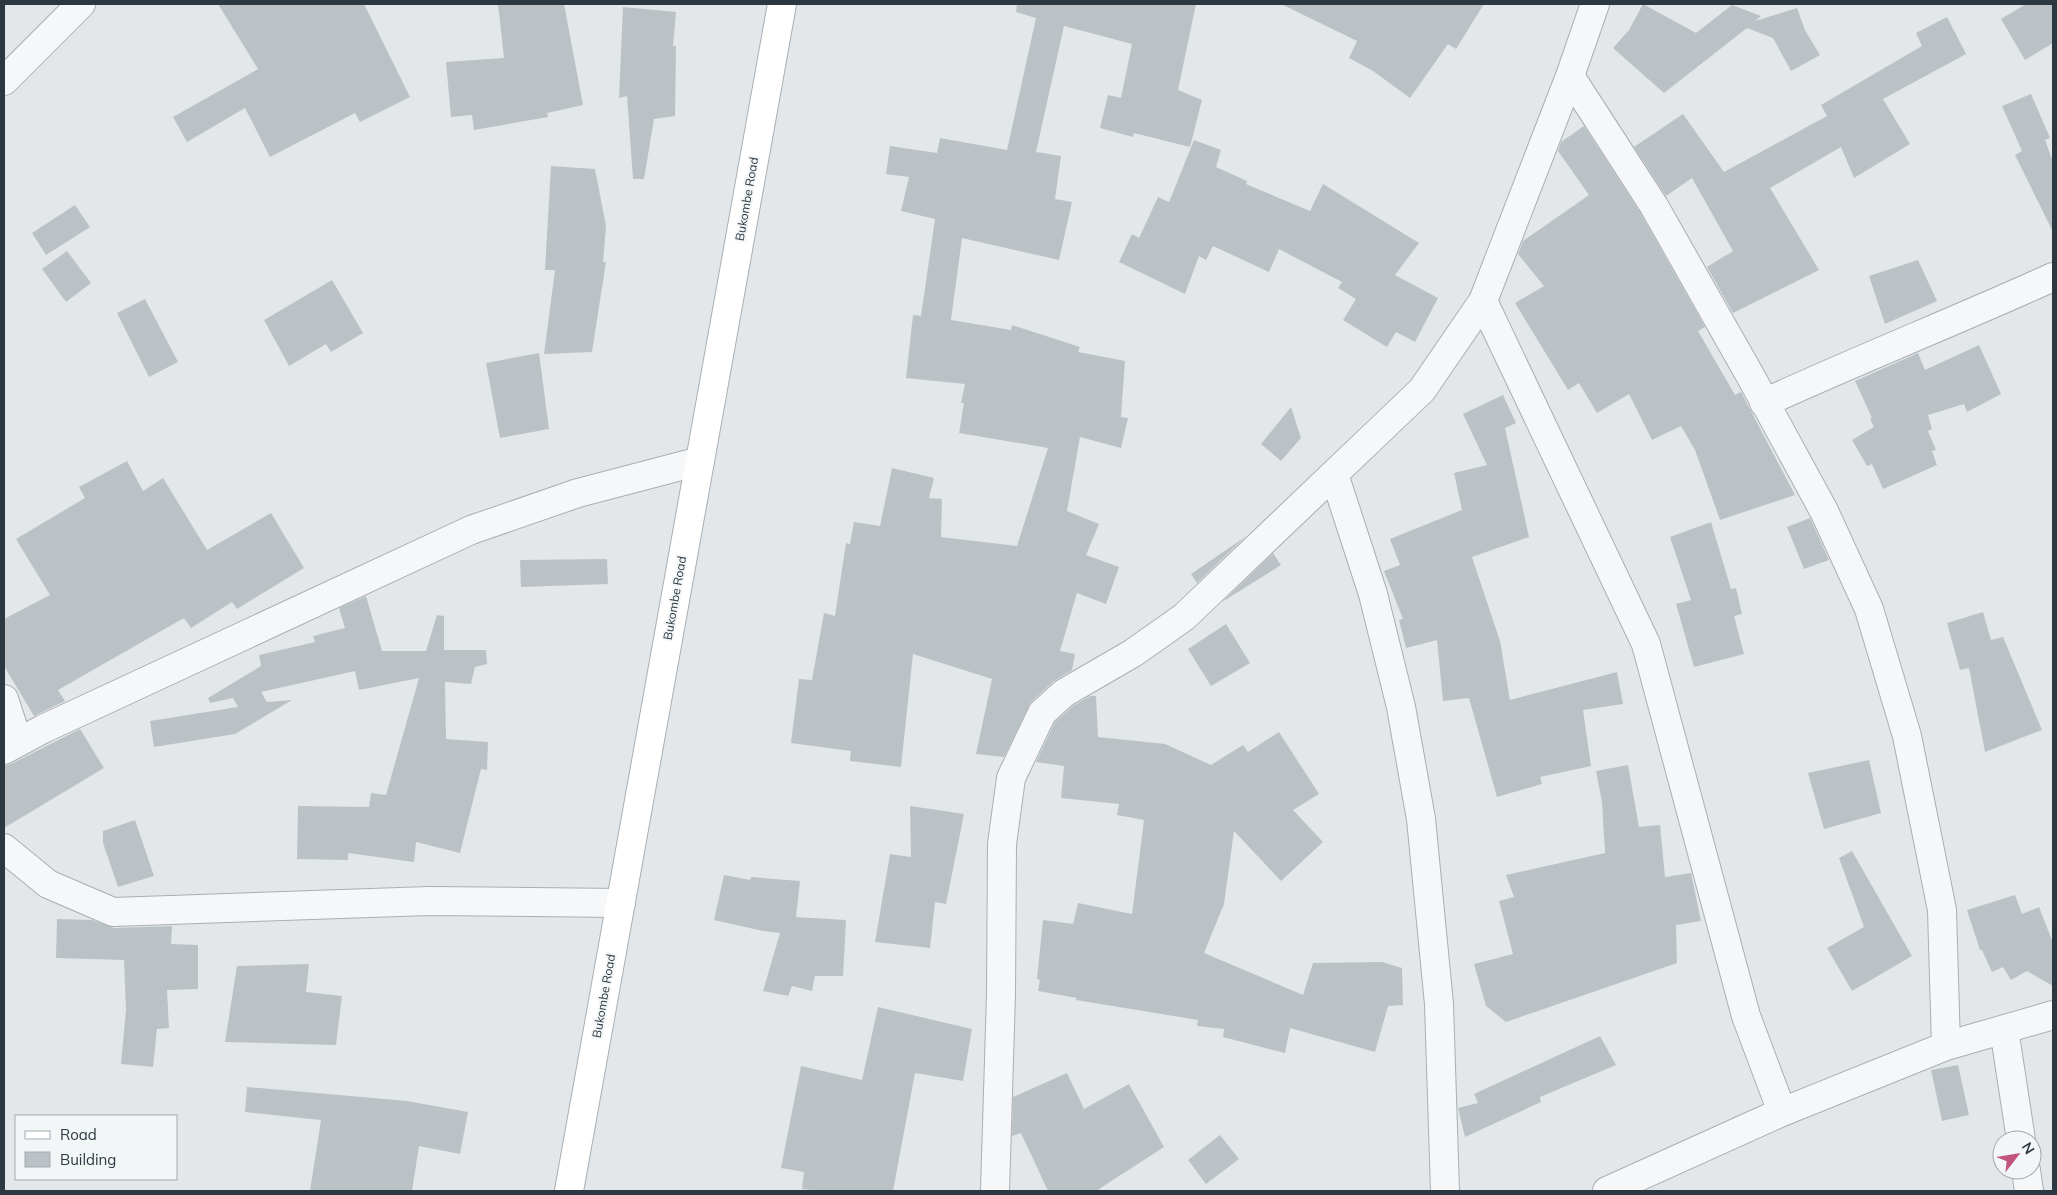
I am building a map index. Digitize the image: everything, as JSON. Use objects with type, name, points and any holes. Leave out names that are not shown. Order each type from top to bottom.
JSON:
[{"type":"main road","name":"Bukombe Road","points":[[569,1191],[782,4]]},
{"type":"street","points":[[4,81],[81,4]]},
{"type":"street","points":[[995,1191],[1001,994],[1002,844],[1011,778],[1042,713],[1064,693],[1133,653],[1184,617],[1422,390],[1483,302],[1570,76],[1595,4]]},
{"type":"street","points":[[1570,76],[1654,206],[1824,510],[1869,609],[1907,736],[1942,910],[1946,1046]]},
{"type":"street","points":[[1764,403],[1865,357],[1977,312],[2053,277]]},
{"type":"street","points":[[1483,302],[1646,644],[1746,1016],[1782,1112]]},
{"type":"street","points":[[4,699],[11,746],[43,729],[471,530],[578,493],[700,462]]},
{"type":"street","points":[[1334,474],[1373,594],[1401,708],[1421,819],[1440,1004],[1444,1191]]},
{"type":"street","points":[[4,848],[48,884],[113,912],[429,901],[621,903]]},
{"type":"street","points":[[1607,1191],[1782,1112],[1946,1046],[2053,1015]]},
{"type":"street","points":[[2004,1029],[2019,1130]]},
{"type":"building","points":[[218,4],[364,4],[410,97],[360,122],[355,113],[270,157],[245,108],[187,142],[173,117],[258,69]]},
{"type":"building","points":[[498,4],[564,4],[583,105],[547,113],[548,117],[474,130],[472,115],[451,117],[446,62],[504,58]]},
{"type":"building","points":[[1017,4],[1196,4],[1178,90],[1202,100],[1190,147],[1134,133],[1133,137],[1100,128],[1108,95],[1121,98],[1132,44],[1064,26],[1036,152],[1061,156],[1055,199],[1072,202],[1059,260],[962,238],[951,320],[1011,330],[1012,325],[1080,347],[1078,352],[1125,361],[1121,417],[1128,418],[1121,448],[1080,437],[1067,511],[1099,524],[1086,555],[1119,567],[1106,604],[1077,593],[1060,651],[1075,654],[1072,670],[1054,681],[1031,702],[1004,757],[976,754],[992,679],[913,654],[901,767],[850,761],[851,751],[791,743],[799,679],[812,680],[824,613],[835,616],[846,543],[850,544],[854,522],[880,526],[892,468],[934,478],[929,498],[942,499],[941,537],[1017,546],[1048,448],[959,433],[964,403],[961,403],[965,384],[906,378],[913,315],[921,316],[935,219],[901,211],[909,177],[886,174],[890,146],[937,153],[940,138],[1007,150],[1036,18],[1016,12]]},
{"type":"building","points":[[1281,4],[1484,4],[1456,49],[1448,44],[1410,98],[1373,71],[1349,58],[1357,41]]},
{"type":"building","points":[[1643,4],[1696,33],[1732,5],[1761,16],[1755,21],[1797,8],[1805,30],[1820,55],[1791,71],[1773,38],[1747,28],[1664,93],[1613,48],[1629,30]]},
{"type":"building","points":[[2026,4],[2053,4],[2053,43],[2025,60],[2001,19]]},
{"type":"building","points":[[623,7],[676,12],[673,46],[676,46],[675,116],[654,119],[644,179],[633,179],[627,96],[619,98]]},
{"type":"building","points":[[1947,17],[1966,54],[1883,99],[1910,144],[1854,178],[1841,147],[1770,188],[1819,270],[1733,313],[1707,267],[1733,251],[1692,178],[1666,196],[1634,147],[1683,114],[1724,172],[1827,116],[1821,105],[1922,46],[1916,33]]},
{"type":"building","points":[[2031,94],[2050,138],[2045,140],[2053,162],[2053,232],[2015,155],[2022,151],[2002,106]]},
{"type":"building","points":[[1584,126],[1641,214],[1705,327],[1698,331],[1735,395],[1741,392],[1795,495],[1720,520],[1695,450],[1681,426],[1652,440],[1629,394],[1597,413],[1579,383],[1568,390],[1515,303],[1544,286],[1518,254],[1523,241],[1589,195],[1558,151],[1561,142]]},
{"type":"building","points":[[1194,140],[1221,150],[1216,167],[1247,181],[1246,184],[1310,211],[1323,184],[1419,243],[1395,275],[1438,298],[1415,342],[1396,332],[1387,347],[1343,320],[1356,299],[1338,288],[1342,282],[1279,249],[1269,272],[1213,246],[1206,260],[1199,256],[1185,294],[1119,262],[1132,234],[1139,238],[1158,197],[1169,202]]},
{"type":"building","points":[[551,166],[595,169],[606,226],[603,262],[606,262],[592,352],[544,354],[555,270],[545,270]]},
{"type":"building","points":[[75,205],[90,227],[46,255],[32,233]]},
{"type":"building","points":[[67,251],[91,283],[66,302],[42,269]]},
{"type":"building","points":[[1918,260],[1937,301],[1885,324],[1869,276]]},
{"type":"building","points":[[332,280],[363,333],[331,352],[326,344],[289,366],[264,320]]},
{"type":"building","points":[[145,299],[178,362],[149,377],[117,313]]},
{"type":"building","points":[[1979,345],[2001,394],[1967,412],[1964,404],[1928,415],[1932,429],[1928,431],[1936,450],[1932,451],[1937,465],[1883,489],[1872,464],[1867,466],[1852,440],[1874,427],[1870,419],[1872,418],[1855,381],[1918,353],[1925,370]]},
{"type":"building","points":[[539,353],[549,429],[500,438],[486,363]]},
{"type":"building","points":[[1503,395],[1516,423],[1505,428],[1529,537],[1472,557],[1500,641],[1510,700],[1617,672],[1623,704],[1583,710],[1591,766],[1540,777],[1542,784],[1497,797],[1469,698],[1443,701],[1437,640],[1406,648],[1399,620],[1403,619],[1384,571],[1400,565],[1390,539],[1462,510],[1454,473],[1487,465],[1463,414]]},
{"type":"building","points":[[1291,407],[1301,438],[1281,461],[1261,444]]},
{"type":"building","points":[[127,461],[143,491],[163,478],[207,550],[271,513],[304,568],[237,609],[232,602],[191,628],[184,618],[58,690],[65,701],[34,716],[4,666],[4,619],[50,595],[16,539],[85,498],[79,487]]},
{"type":"building","points":[[1810,518],[1829,560],[1804,569],[1787,527]]},
{"type":"building","points":[[1711,522],[1731,589],[1736,588],[1742,614],[1734,616],[1744,654],[1694,667],[1676,604],[1691,600],[1670,537]]},
{"type":"building","points":[[1245,537],[1197,583],[1191,574]]},
{"type":"building","points":[[1273,553],[1281,565],[1222,602]]},
{"type":"building","points":[[607,559],[608,584],[521,587],[520,560]]},
{"type":"building","points":[[366,596],[382,651],[426,651],[437,615],[444,616],[444,650],[486,650],[487,664],[475,667],[471,684],[445,682],[446,739],[488,742],[487,770],[481,769],[460,853],[416,842],[414,862],[348,853],[348,860],[297,859],[298,806],[369,807],[371,793],[386,795],[419,678],[359,690],[355,671],[261,692],[267,702],[292,700],[235,734],[154,747],[150,721],[238,707],[233,698],[210,703],[208,698],[261,666],[259,655],[315,642],[313,636],[345,628],[339,608]]},
{"type":"building","points":[[1983,612],[1991,640],[2003,637],[2042,730],[1985,752],[1969,668],[1960,670],[1947,623]]},
{"type":"building","points":[[1226,624],[1250,663],[1211,686],[1188,649]]},
{"type":"building","points":[[1090,696],[1096,696],[1098,737],[1165,744],[1211,765],[1243,745],[1248,752],[1279,732],[1319,794],[1293,810],[1323,842],[1281,881],[1234,831],[1224,904],[1204,953],[1303,995],[1313,963],[1382,962],[1402,968],[1403,1005],[1388,1006],[1375,1052],[1290,1028],[1285,1053],[1223,1037],[1224,1029],[1197,1026],[1198,1020],[1076,1000],[1077,998],[1038,991],[1040,980],[1037,979],[1043,920],[1073,924],[1078,903],[1132,914],[1144,820],[1117,815],[1119,804],[1061,798],[1064,766],[1036,762],[1055,722],[1073,706]]},
{"type":"building","points":[[80,729],[104,768],[4,828],[4,766]]},
{"type":"building","points":[[1869,760],[1881,813],[1824,829],[1808,773]]},
{"type":"building","points":[[1628,765],[1639,827],[1660,825],[1665,877],[1691,873],[1701,921],[1676,925],[1677,963],[1506,1022],[1486,1006],[1474,964],[1513,954],[1499,901],[1514,897],[1506,875],[1605,853],[1602,802],[1596,771]]},
{"type":"building","points":[[910,806],[964,814],[946,904],[935,902],[930,948],[875,942],[890,854],[911,857]]},
{"type":"building","points":[[135,820],[154,876],[118,887],[103,843],[103,831]]},
{"type":"building","points":[[1852,851],[1912,956],[1852,991],[1827,948],[1864,927],[1839,858]]},
{"type":"building","points":[[724,875],[750,880],[751,877],[800,881],[796,917],[846,920],[843,976],[815,976],[812,991],[792,986],[788,996],[763,991],[780,933],[714,920]]},
{"type":"building","points":[[2015,895],[2022,914],[2039,907],[2053,943],[2053,986],[2027,971],[2011,980],[2003,967],[1992,972],[1982,950],[1980,950],[1967,910]]},
{"type":"building","points":[[57,919],[92,920],[114,928],[172,926],[171,944],[198,945],[198,989],[167,990],[169,1028],[157,1029],[153,1067],[121,1064],[126,1010],[124,960],[56,958]]},
{"type":"building","points":[[309,964],[306,992],[342,996],[336,1045],[225,1042],[237,966]]},
{"type":"building","points":[[878,1007],[972,1029],[963,1081],[915,1073],[893,1191],[820,1191],[802,1189],[804,1172],[781,1168],[801,1066],[862,1080]]},
{"type":"building","points":[[1600,1036],[1616,1065],[1540,1097],[1541,1102],[1465,1137],[1458,1108],[1478,1103],[1474,1094]]},
{"type":"building","points":[[1958,1065],[1969,1115],[1942,1121],[1931,1070]]},
{"type":"building","points":[[1067,1073],[1084,1109],[1129,1084],[1164,1147],[1096,1191],[1048,1191],[1021,1133],[1012,1136],[1013,1097]]},
{"type":"building","points":[[247,1087],[407,1101],[468,1112],[460,1154],[419,1146],[412,1191],[310,1191],[321,1120],[245,1112]]},
{"type":"building","points":[[1220,1135],[1239,1159],[1206,1184],[1188,1160]]}]
